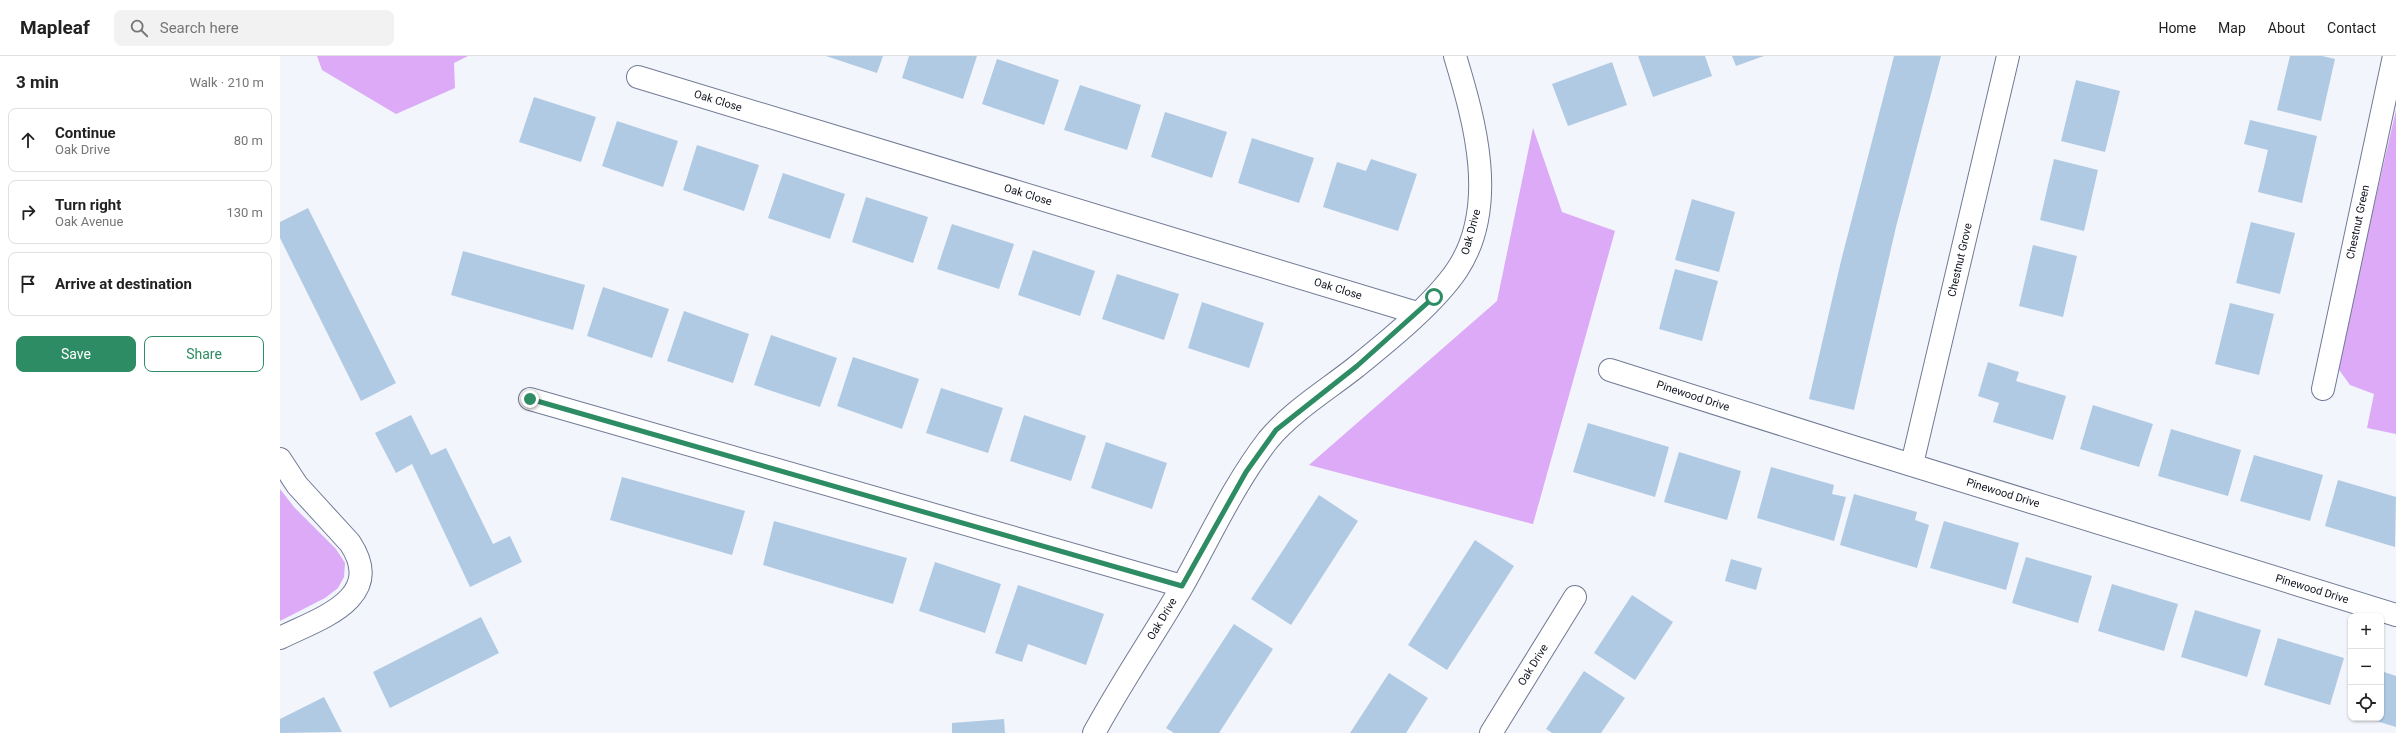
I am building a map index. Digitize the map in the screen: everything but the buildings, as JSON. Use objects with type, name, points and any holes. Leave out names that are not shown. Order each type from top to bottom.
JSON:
[{"type":"street","name":"Oak Drive","points":[[1094,733],[1182,586],[1246,472],[1276,430],[1357,366],[1417,313],[1446,284],[1463,259],[1475,226],[1481,176],[1477,138],[1456,56]]},
{"type":"street","name":"Chestnut Grove","points":[[1912,464],[2008,56]]},
{"type":"street","name":"Chestnut Green","points":[[2323,389],[2394,56]]},
{"type":"street","name":"Oak Close","points":[[638,77],[1417,313]]},
{"type":"street","name":"Pinewood Drive","points":[[1610,370],[2396,615]]},
{"type":"street","points":[[530,399],[1182,586]]},
{"type":"street","points":[[280,459],[297,485],[350,543],[356,552],[360,570],[358,588],[346,604],[280,638]]},
{"type":"street","name":"Oak Drive","points":[[1491,733],[1575,597]]},
{"type":"shaded area","points":[[317,56],[468,56],[454,63],[455,88],[396,114],[322,70]]},
{"type":"shaded area","points":[[2396,110],[2396,434],[2367,428],[2374,394],[2350,385],[2337,367]]},
{"type":"shaded area","points":[[1533,128],[1562,212],[1615,231],[1533,524],[1309,465],[1497,301]]},
{"type":"shaded area","points":[[280,489],[294,507],[336,549],[345,563],[344,577],[338,588],[325,598],[280,621]]},
{"type":"route","points":[[530,399],[1182,586],[1246,472],[1276,430],[1298,411],[1357,366],[1434,297]]}]
